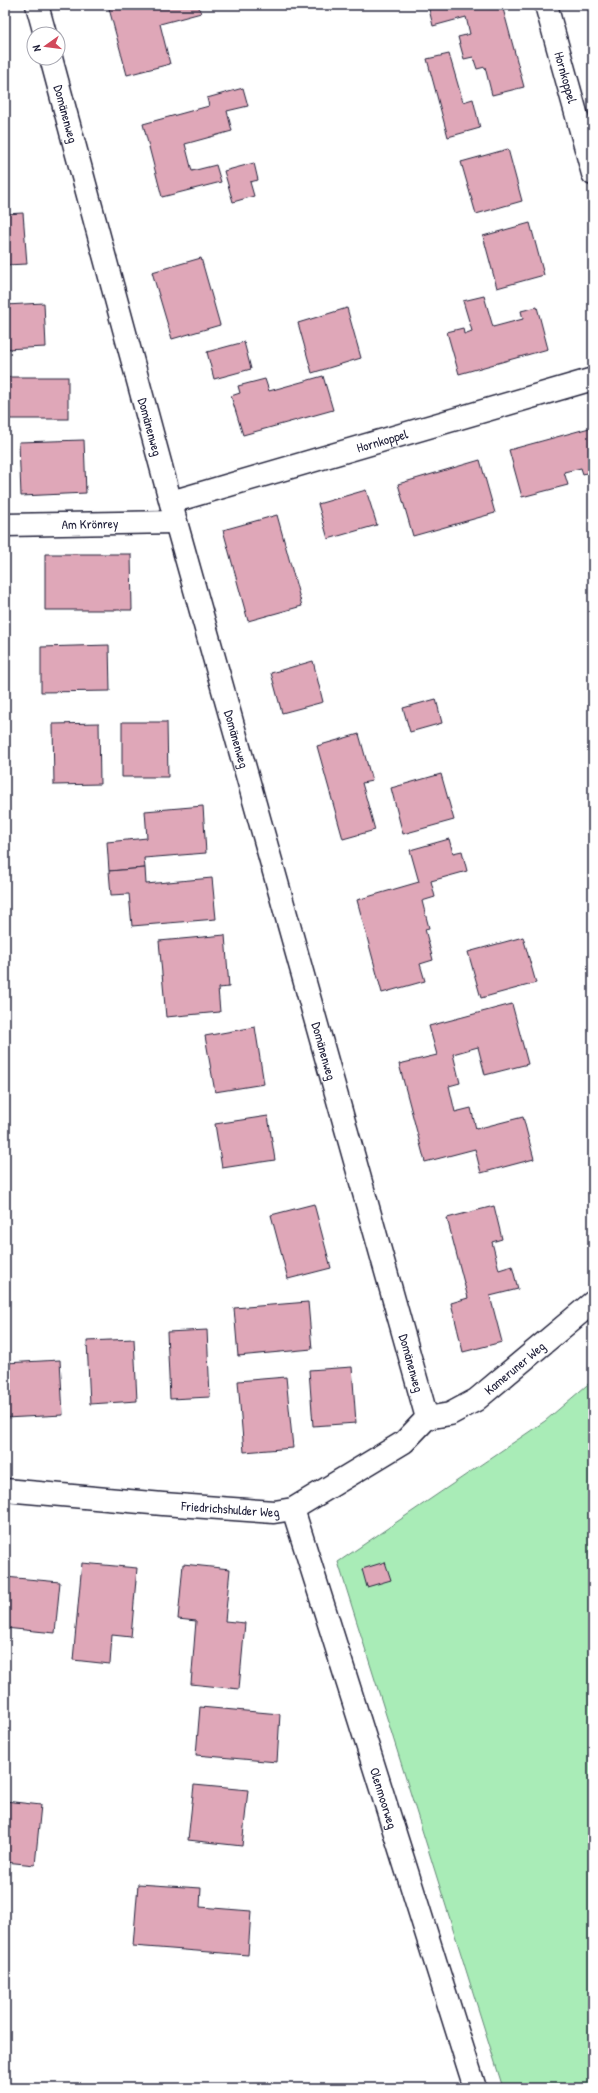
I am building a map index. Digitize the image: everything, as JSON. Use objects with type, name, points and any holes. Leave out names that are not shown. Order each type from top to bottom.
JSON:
[{"type":"street","points":[[37,5],[42,26]]},
{"type":"street","name":"Hornkoppel","points":[[546,5],[593,174]]},
{"type":"street","name":"Domänenweg","points":[[53,66],[173,512],[427,1418]]},
{"type":"street","name":"Hornkoppel","points":[[173,512],[593,379]]},
{"type":"street","name":"Am Krönrey","points":[[5,525],[173,512]]},
{"type":"street","name":"Kameruner Weg","points":[[427,1418],[450,1414],[476,1400],[593,1302]]},
{"type":"street","name":"Friedrichshulder Weg","points":[[5,1490],[274,1512],[293,1509],[404,1442],[427,1418]]},
{"type":"street","name":"Olenmoorweg","points":[[293,1509],[474,2088]]},
{"type":"green space","points":[[593,1380],[593,2088],[503,2088],[338,1562],[545,1421]]},
{"type":"building","points":[[108,5],[198,5],[201,13],[160,24],[170,64],[127,75]]},
{"type":"building","points":[[428,5],[502,5],[524,87],[492,95],[485,67],[477,69],[473,57],[464,59],[458,37],[470,34],[466,17],[433,26]]},
{"type":"building","points":[[449,54],[463,102],[473,99],[480,128],[448,137],[427,59]]},
{"type":"building","points":[[243,88],[248,106],[227,111],[232,131],[185,144],[192,171],[216,165],[221,182],[162,197],[143,124],[209,106],[207,98]]},
{"type":"building","points":[[508,149],[522,201],[476,214],[461,162]]},
{"type":"building","points":[[254,163],[258,180],[250,182],[254,196],[233,202],[224,171]]},
{"type":"building","points":[[23,213],[27,264],[5,265],[5,214]]},
{"type":"building","points":[[530,223],[544,275],[497,288],[483,236]]},
{"type":"building","points":[[201,258],[220,325],[172,339],[152,272]]},
{"type":"building","points":[[484,296],[493,327],[523,319],[521,311],[537,307],[548,349],[459,374],[447,332],[463,328],[464,334],[472,331],[463,301]]},
{"type":"building","points":[[44,303],[46,347],[5,349],[5,305]]},
{"type":"building","points":[[347,308],[361,358],[312,373],[298,323]]},
{"type":"building","points":[[244,342],[251,369],[214,379],[207,352]]},
{"type":"building","points":[[323,376],[333,410],[243,435],[231,396],[240,393],[238,386],[265,379],[269,391]]},
{"type":"building","points":[[5,377],[68,377],[68,419],[5,419]]},
{"type":"building","points":[[593,427],[593,471],[583,474],[581,468],[564,472],[568,485],[522,497],[509,450]]},
{"type":"building","points":[[84,440],[86,493],[21,496],[19,442]]},
{"type":"building","points":[[480,460],[495,513],[413,536],[398,484]]},
{"type":"building","points":[[5,472],[7,501],[5,501]]},
{"type":"building","points":[[366,490],[377,525],[328,539],[318,504]]},
{"type":"building","points":[[277,515],[302,606],[248,621],[223,530]]},
{"type":"building","points":[[45,554],[131,554],[132,610],[45,610]]},
{"type":"building","points":[[109,645],[110,691],[41,692],[41,647]]},
{"type":"building","points":[[313,661],[323,702],[282,713],[271,673]]},
{"type":"building","points":[[436,699],[442,723],[410,732],[403,708]]},
{"type":"building","points":[[122,722],[167,722],[168,777],[122,777]]},
{"type":"building","points":[[99,723],[100,784],[54,785],[53,724]]},
{"type":"building","points":[[359,734],[372,781],[362,783],[375,830],[343,839],[317,746]]},
{"type":"building","points":[[441,774],[454,820],[403,834],[391,788]]},
{"type":"building","points":[[203,806],[206,853],[144,858],[145,868],[109,871],[107,842],[147,838],[145,811]]},
{"type":"building","points":[[449,839],[453,853],[462,851],[467,871],[431,881],[435,897],[422,901],[429,928],[425,929],[433,960],[420,964],[425,981],[382,993],[357,900],[419,882],[410,850]]},
{"type":"building","points":[[145,868],[146,884],[212,878],[216,919],[132,926],[129,894],[111,895],[109,871]]},
{"type":"building","points":[[225,935],[229,987],[218,988],[220,1012],[166,1017],[159,941]]},
{"type":"building","points":[[523,937],[536,983],[481,998],[468,952]]},
{"type":"building","points":[[512,1004],[528,1064],[485,1075],[478,1047],[453,1054],[460,1083],[449,1086],[455,1112],[471,1108],[476,1129],[523,1117],[534,1159],[481,1173],[475,1149],[425,1162],[399,1064],[437,1055],[429,1026]]},
{"type":"building","points":[[255,1027],[264,1084],[215,1092],[205,1036]]},
{"type":"building","points":[[268,1116],[275,1160],[222,1168],[215,1124]]},
{"type":"building","points":[[314,1204],[331,1268],[288,1279],[271,1215]]},
{"type":"building","points":[[494,1206],[502,1239],[492,1242],[499,1270],[512,1266],[518,1289],[490,1296],[502,1342],[463,1352],[451,1303],[468,1298],[447,1218]]},
{"type":"building","points":[[308,1302],[312,1349],[238,1356],[234,1308]]},
{"type":"building","points":[[207,1330],[210,1397],[170,1399],[167,1332]]},
{"type":"building","points":[[134,1339],[137,1401],[90,1404],[87,1341]]},
{"type":"building","points":[[60,1360],[63,1415],[5,1418],[5,1363]]},
{"type":"building","points":[[352,1367],[356,1423],[313,1426],[309,1370]]},
{"type":"building","points":[[286,1377],[293,1448],[244,1452],[238,1381]]},
{"type":"building","points":[[385,1562],[391,1580],[367,1587],[362,1569]]},
{"type":"building","points":[[82,1563],[137,1568],[131,1637],[112,1635],[110,1664],[73,1660]]},
{"type":"building","points":[[183,1564],[230,1569],[225,1621],[245,1623],[239,1689],[191,1684],[196,1621],[178,1619]]},
{"type":"building","points":[[5,1577],[60,1582],[55,1633],[5,1628]]},
{"type":"building","points":[[200,1707],[280,1714],[277,1762],[196,1755]]},
{"type":"building","points":[[194,1785],[248,1790],[242,1846],[188,1840]]},
{"type":"building","points":[[5,1801],[41,1805],[35,1865],[5,1862]]},
{"type":"building","points":[[138,1884],[201,1888],[200,1907],[251,1911],[248,1955],[133,1946]]}]
